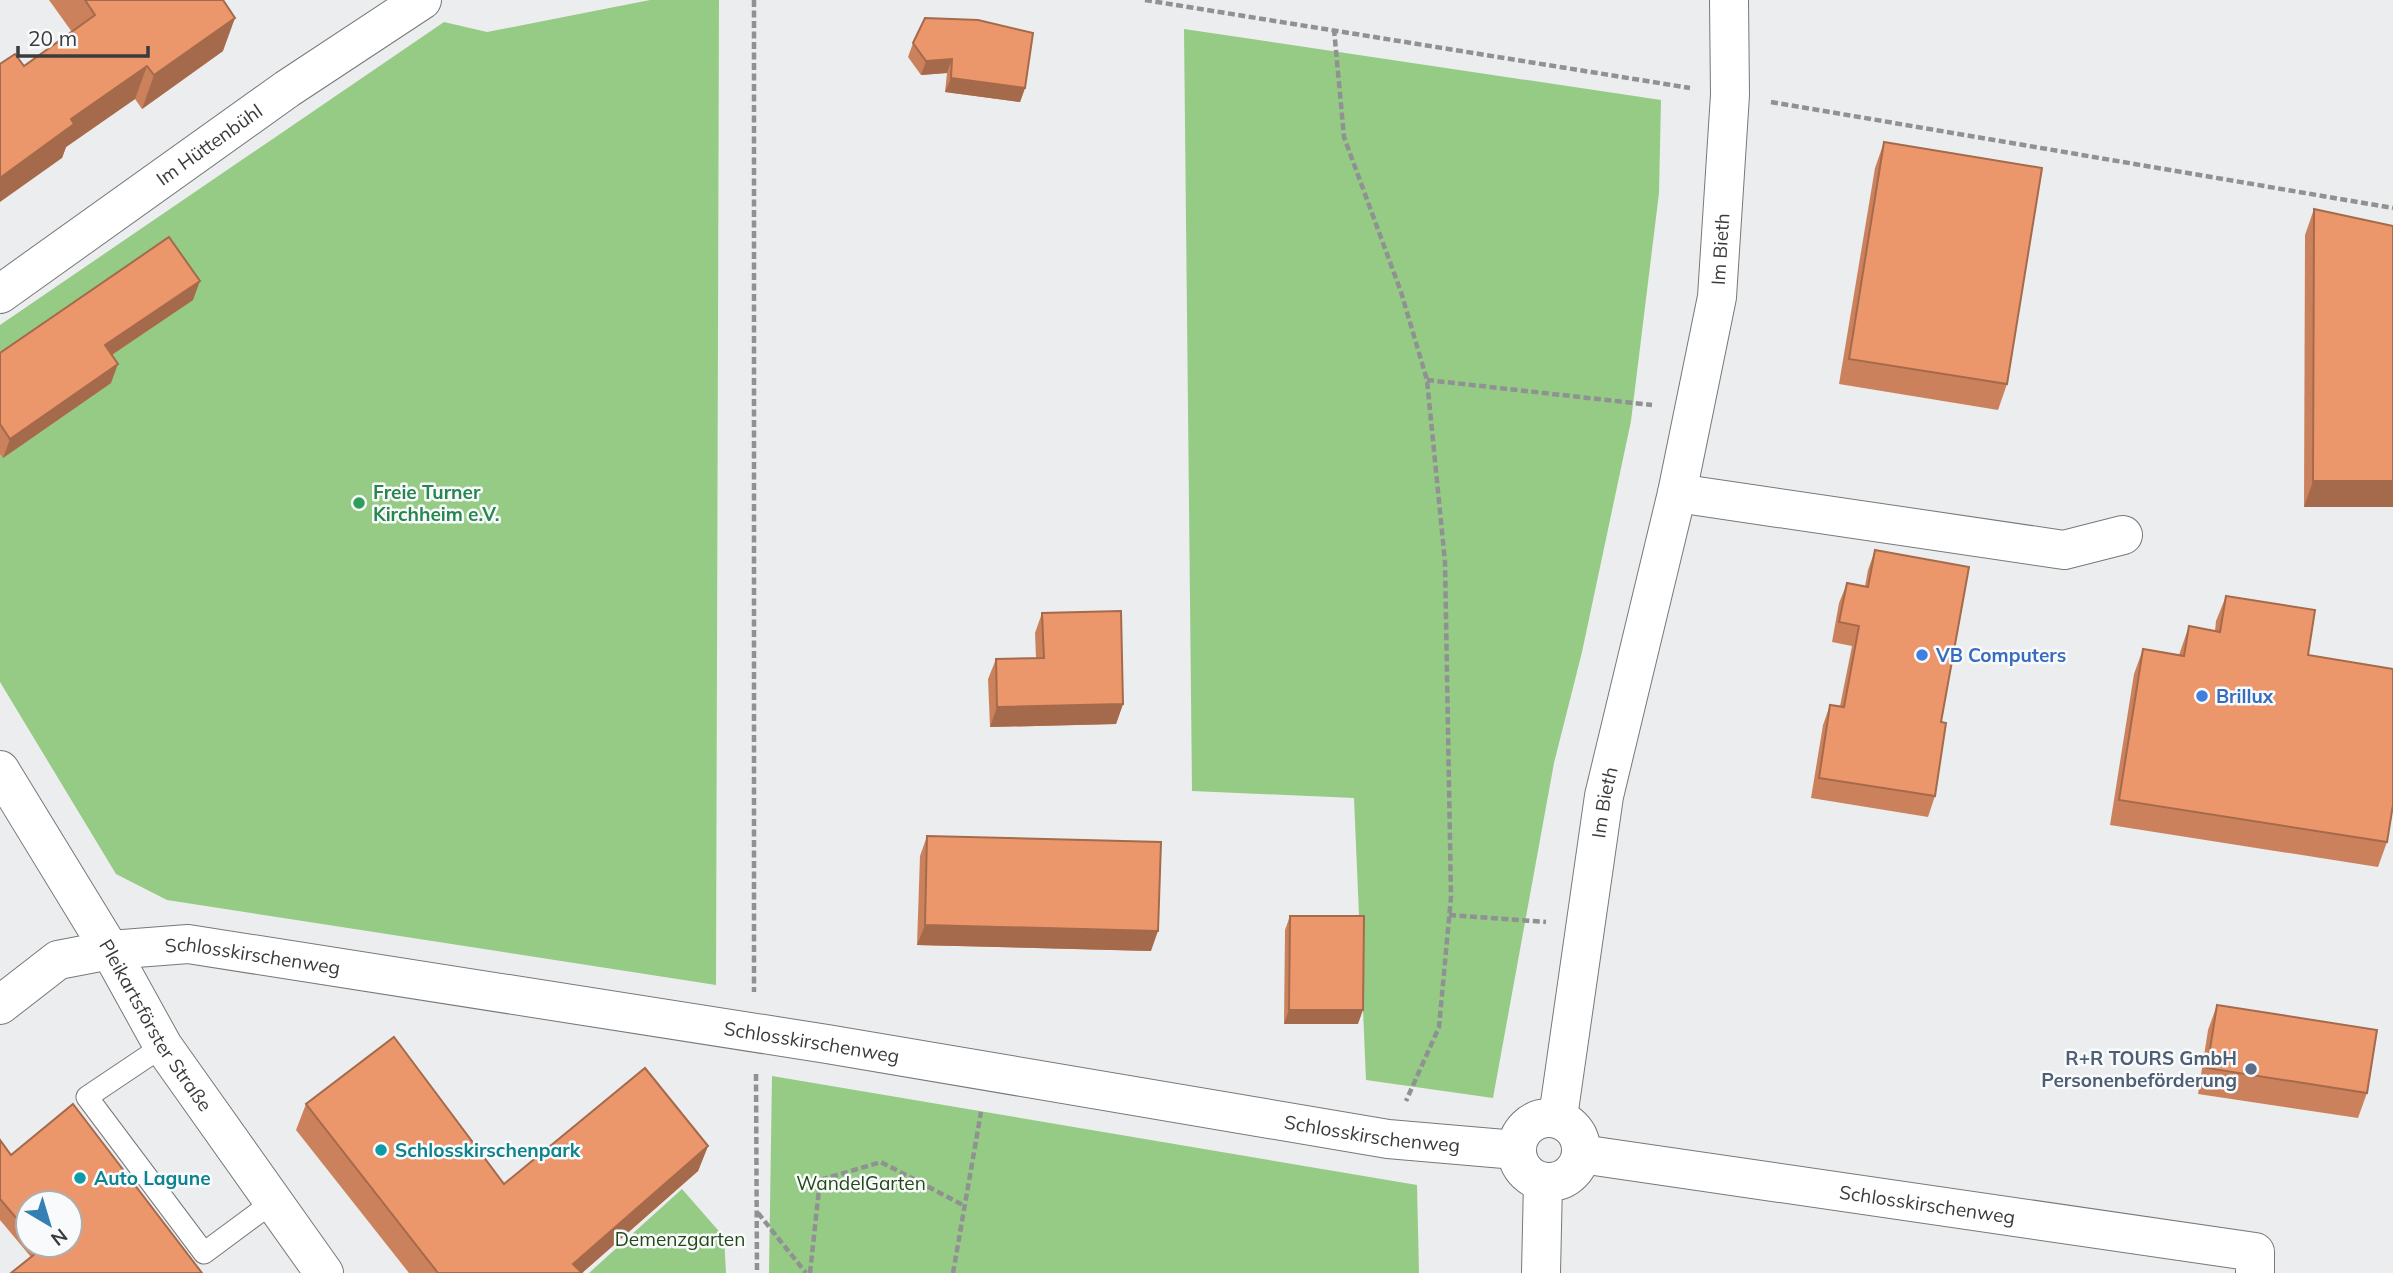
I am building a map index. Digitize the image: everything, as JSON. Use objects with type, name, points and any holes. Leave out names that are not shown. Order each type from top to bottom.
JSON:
[{"type":"street","name":"Im Hüttenbühl","points":[[0,294],[287,89],[422,0]]},
{"type":"street","name":"Im Bieth","points":[[1558,1117],[1604,796],[1676,493],[1717,298],[1730,95],[1728,0]]},
{"type":"street","points":[[1676,493],[2064,550],[2123,535]]},
{"type":"street","name":"Pleikartsförster Straße","points":[[0,770],[110,950],[163,1046],[324,1273]]},
{"type":"street","name":"Schlosskirschenweg","points":[[0,1005],[58,960],[110,950],[188,944],[755,1034],[1388,1139],[1516,1150]]},
{"type":"street","points":[[1558,1117],[1572,1127],[1581,1144],[1581,1154],[1576,1169],[1560,1182],[1542,1182],[1530,1177],[1520,1166],[1516,1150],[1520,1135],[1538,1119],[1558,1117]]},
{"type":"street","name":"Schlosskirschenweg","points":[[1581,1154],[2255,1252],[2255,1273]]},
{"type":"street","points":[[1541,1273],[1542,1182]]},
{"type":"lane","points":[[163,1046],[87,1097],[204,1253],[274,1202]]},
{"type":"path","points":[[754,0],[757,1273]]},
{"type":"path","points":[[1334,29],[1343,137],[1401,292],[1427,380],[1445,562],[1449,915],[1439,1027],[1388,1139]]},
{"type":"path","points":[[1427,380],[1694,410]]},
{"type":"path","points":[[1449,915],[1586,925]]},
{"type":"path","points":[[953,1273],[988,1073]]},
{"type":"path","points":[[808,1273],[820,1180],[881,1162],[964,1206]]},
{"type":"path","points":[[758,1213],[808,1273]]},
{"type":"green space","name":"Freie Turner Kirchheim e.V.","points":[[650,0],[719,0],[716,985],[167,900],[116,874],[0,682],[0,325],[444,22],[487,32]]},
{"type":"green space","points":[[1184,29],[1661,100],[1659,193],[1631,421],[1582,652],[1554,763],[1493,1098],[1366,1080],[1354,798],[1192,791]]},
{"type":"green space","name":"WandelGarten","points":[[772,1076],[1417,1185],[1419,1273],[769,1273]]},
{"type":"green space","name":"Demenzgarten","points":[[682,1189],[724,1237],[726,1273],[589,1273]]},
{"type":"building","points":[[85,0],[223,0],[235,18],[154,75],[147,66],[71,119],[74,124],[0,178],[0,64],[15,54],[24,66],[95,15]]},
{"type":"building","points":[[925,18],[978,20],[1033,33],[1025,88],[951,78],[952,59],[926,61],[913,43]]},
{"type":"building","points":[[1884,142],[2042,168],[2007,384],[1849,359]]},
{"type":"building","points":[[2314,209],[2393,226],[2393,481],[2313,481]]},
{"type":"building","points":[[169,237],[200,281],[105,345],[118,364],[10,439],[0,424],[0,353]]},
{"type":"building","points":[[1875,550],[1969,567],[1941,722],[1946,723],[1935,796],[1819,778],[1830,705],[1844,707],[1859,626],[1839,622],[1847,583],[1868,587]]},
{"type":"building","points":[[2226,596],[2315,610],[2308,655],[2393,669],[2393,805],[2387,842],[2119,800],[2143,649],[2184,656],[2189,626],[2220,632]]},
{"type":"building","points":[[1121,611],[1123,704],[997,707],[996,659],[1044,658],[1042,613]]},
{"type":"building","points":[[927,836],[1161,842],[1158,931],[925,925]]},
{"type":"building","points":[[1290,916],[1364,916],[1363,1010],[1289,1010]]},
{"type":"building","points":[[2217,1005],[2377,1030],[2367,1093],[2207,1068]]},
{"type":"building","name":"Schlosskirschenpark","points":[[394,1037],[504,1184],[645,1068],[708,1146],[573,1264],[582,1273],[438,1273],[306,1104]]},
{"type":"building","points":[[73,1104],[202,1273],[11,1273],[28,1259],[84,1259],[84,1189],[14,1189],[14,1216],[0,1199],[0,1140],[11,1155]]},
{"type":"place","name":"Freie Turner Kirchheim e.V.","points":[[359,503]]},
{"type":"place","name":"VB Computers","points":[[1922,655]]},
{"type":"place","name":"Brillux","points":[[2202,696]]},
{"type":"place","name":"R+R TOURS GmbH Personenbeförderung","points":[[2251,1069]]},
{"type":"place","name":"Schlosskirschenpark","points":[[381,1150]]},
{"type":"place","name":"Auto Lagune","points":[[80,1178]]}]
